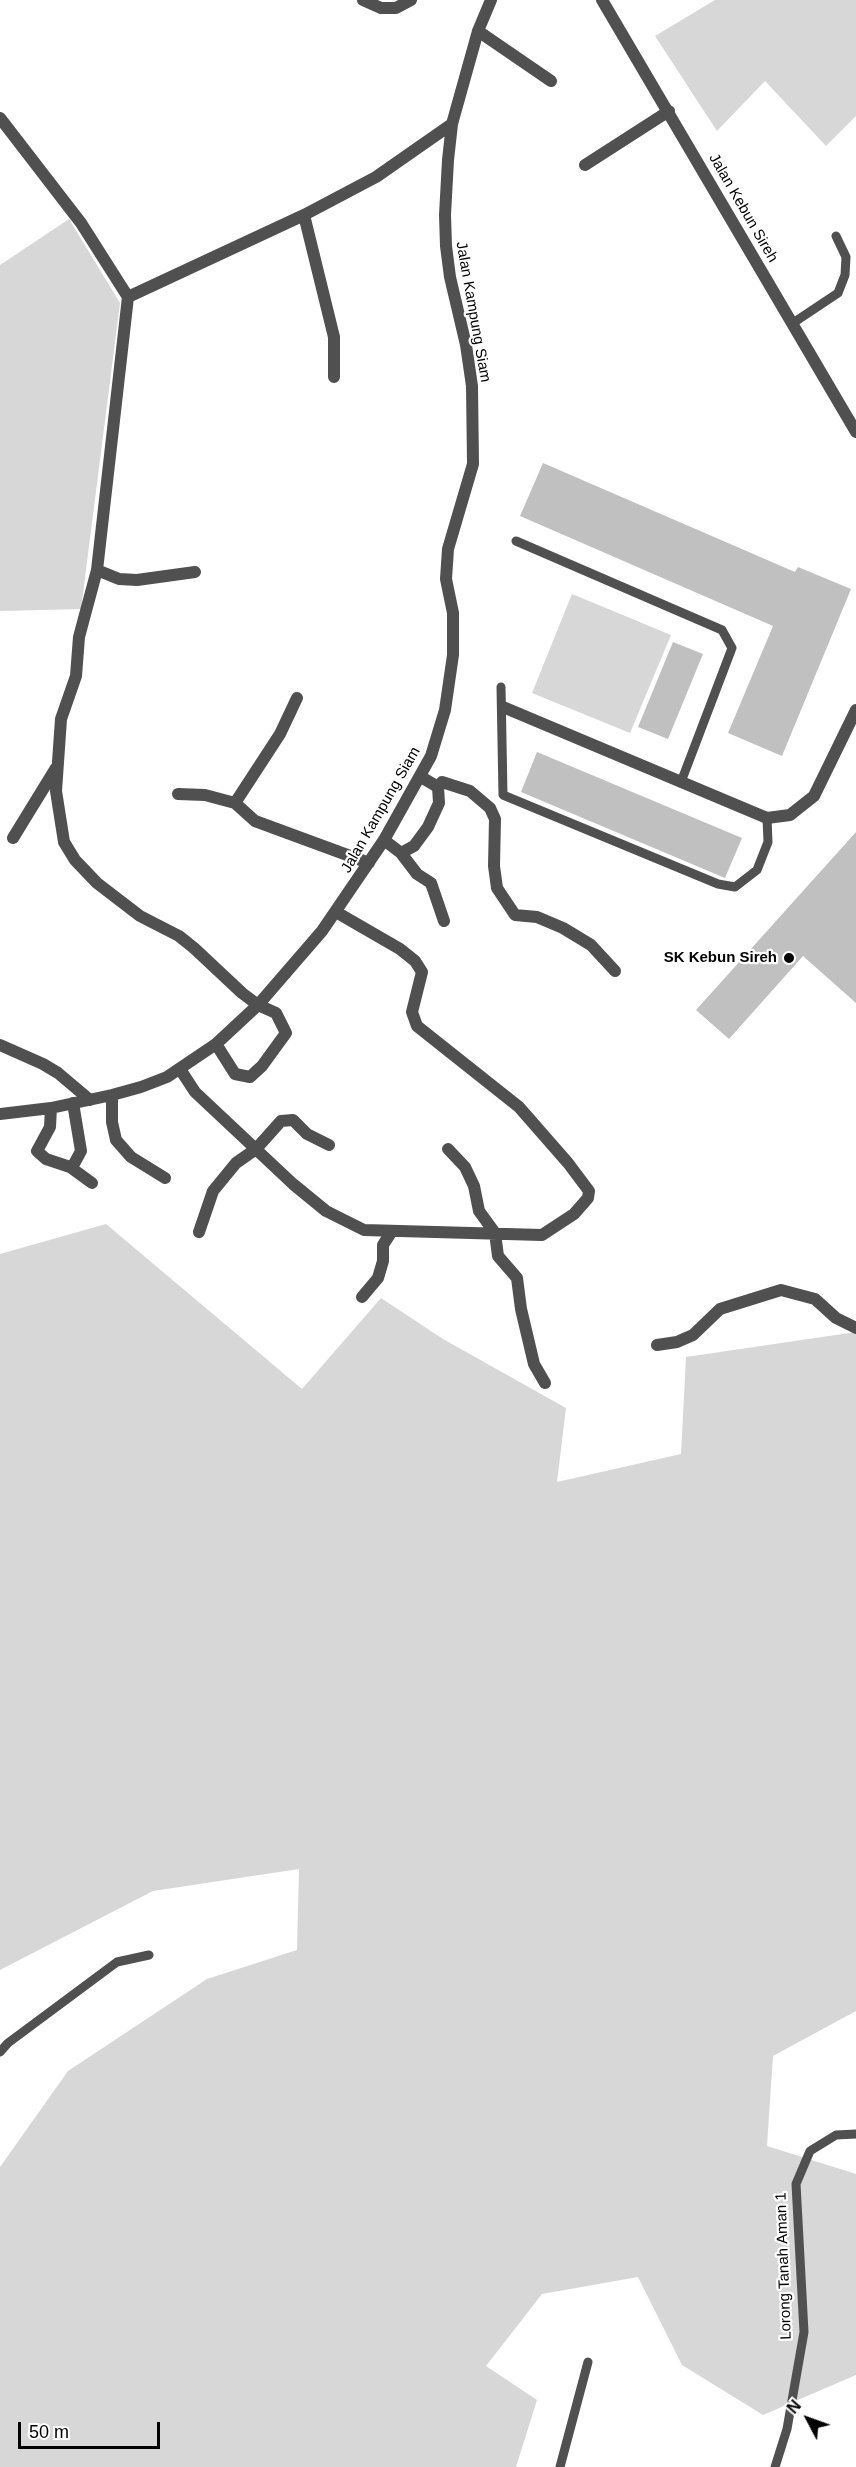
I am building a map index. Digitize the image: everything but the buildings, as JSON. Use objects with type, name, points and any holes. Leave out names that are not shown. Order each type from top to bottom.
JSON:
[{"type":"street","points":[[363,0],[381,8],[396,8],[411,0]]},
{"type":"street","name":"Jalan Kampung Siam","points":[[0,1114],[51,1108],[112,1095],[167,1077],[216,1044],[258,1005],[317,937],[384,840],[421,777],[439,733],[451,678],[453,613],[447,579],[448,549],[473,464],[471,386],[466,345],[450,277],[446,246],[446,191],[452,124],[478,31],[491,0]]},
{"type":"street","name":"Jalan Kebun Sireh","points":[[602,0],[856,432]]},
{"type":"street","points":[[478,31],[551,81]]},
{"type":"street","points":[[585,165],[669,111]]},
{"type":"street","points":[[0,118],[81,223],[128,297],[97,570],[79,637],[76,676],[61,719],[57,767],[59,824],[64,842],[75,860],[97,883],[140,916],[179,936],[258,1005],[276,1014],[286,1033],[262,1066],[250,1077],[235,1074],[216,1044]]},
{"type":"street","points":[[128,297],[304,215],[376,177],[452,124]]},
{"type":"street","points":[[304,215],[334,337],[334,377]]},
{"type":"street","points":[[97,570],[119,579],[137,580],[195,572]]},
{"type":"street","points":[[235,803],[279,734],[297,698]]},
{"type":"street","points":[[503,707],[767,818],[790,815],[814,796],[856,710]]},
{"type":"street","points":[[13,838],[57,767]]},
{"type":"street","points":[[421,777],[438,787]]},
{"type":"street","points":[[401,853],[414,846],[428,827],[439,803],[438,787],[442,782],[470,791],[490,808],[495,819],[494,866],[497,888],[515,915],[537,917],[563,928],[591,945],[615,971]]},
{"type":"street","points":[[178,794],[205,795],[235,803],[255,821],[369,863]]},
{"type":"street","points":[[384,840],[401,853],[417,874],[431,883],[444,921]]},
{"type":"street","points":[[180,1069],[195,1092],[293,1184],[326,1211],[364,1230],[542,1235],[574,1214],[588,1198],[589,1191],[568,1163],[519,1107],[417,1026],[412,1012],[422,972],[415,961],[400,948],[336,912]]},
{"type":"street","points":[[0,1045],[58,1073],[90,1100]]},
{"type":"street","points":[[112,1095],[112,1122],[116,1140],[131,1157],[165,1178]]},
{"type":"street","points":[[70,1167],[81,1151],[73,1103]]},
{"type":"street","points":[[51,1108],[50,1127],[37,1151],[46,1160],[70,1167],[92,1183]]},
{"type":"street","points":[[199,1232],[213,1191],[236,1163],[256,1149],[281,1121],[293,1120],[306,1134],[329,1145]]},
{"type":"street","points":[[448,1149],[465,1167],[474,1186],[479,1211],[495,1233],[498,1256],[517,1278],[520,1309],[534,1364],[545,1383]]},
{"type":"street","points":[[362,1297],[378,1278],[383,1261],[383,1245],[392,1231]]},
{"type":"street","points":[[657,1345],[677,1342],[693,1335],[720,1309],[781,1290],[815,1299],[836,1317],[856,1328]]},
{"type":"lane","points":[[793,323],[838,293],[845,275],[846,258],[836,236]]},
{"type":"lane","points":[[516,541],[722,630],[732,648],[681,782]]},
{"type":"lane","points":[[501,687],[503,795],[717,884],[735,887],[757,870],[768,842],[767,818]]},
{"type":"lane","points":[[0,2052],[8,2043],[117,1962],[149,1955]]},
{"type":"lane","name":"Lorong Tanah Aman 1","points":[[776,2467],[787,2429],[804,2332],[796,2184],[810,2151],[836,2135],[856,2134]]},
{"type":"lane","points":[[560,2467],[588,2362]]},
{"type":"shaded area","points":[[715,0],[856,0],[856,116],[826,146],[765,81],[717,131],[655,36]]},
{"type":"shaded area","points":[[69,219],[120,303],[81,609],[0,611],[0,265]]},
{"type":"shaded area","points":[[572,594],[671,635],[630,733],[532,693]]},
{"type":"shaded area","points":[[106,1224],[302,1389],[381,1298],[443,1339],[566,1408],[557,1482],[681,1454],[686,1357],[856,1332],[856,2011],[773,2056],[767,2146],[856,2174],[856,2375],[763,2415],[682,2365],[638,2277],[542,2294],[486,2366],[537,2400],[516,2467],[0,2467],[0,2167],[68,2071],[207,1979],[297,1950],[299,1869],[153,1891],[0,1970],[0,1254]]},
{"type":"place","name":"SK Kebun Sireh","points":[[789,958]]}]
